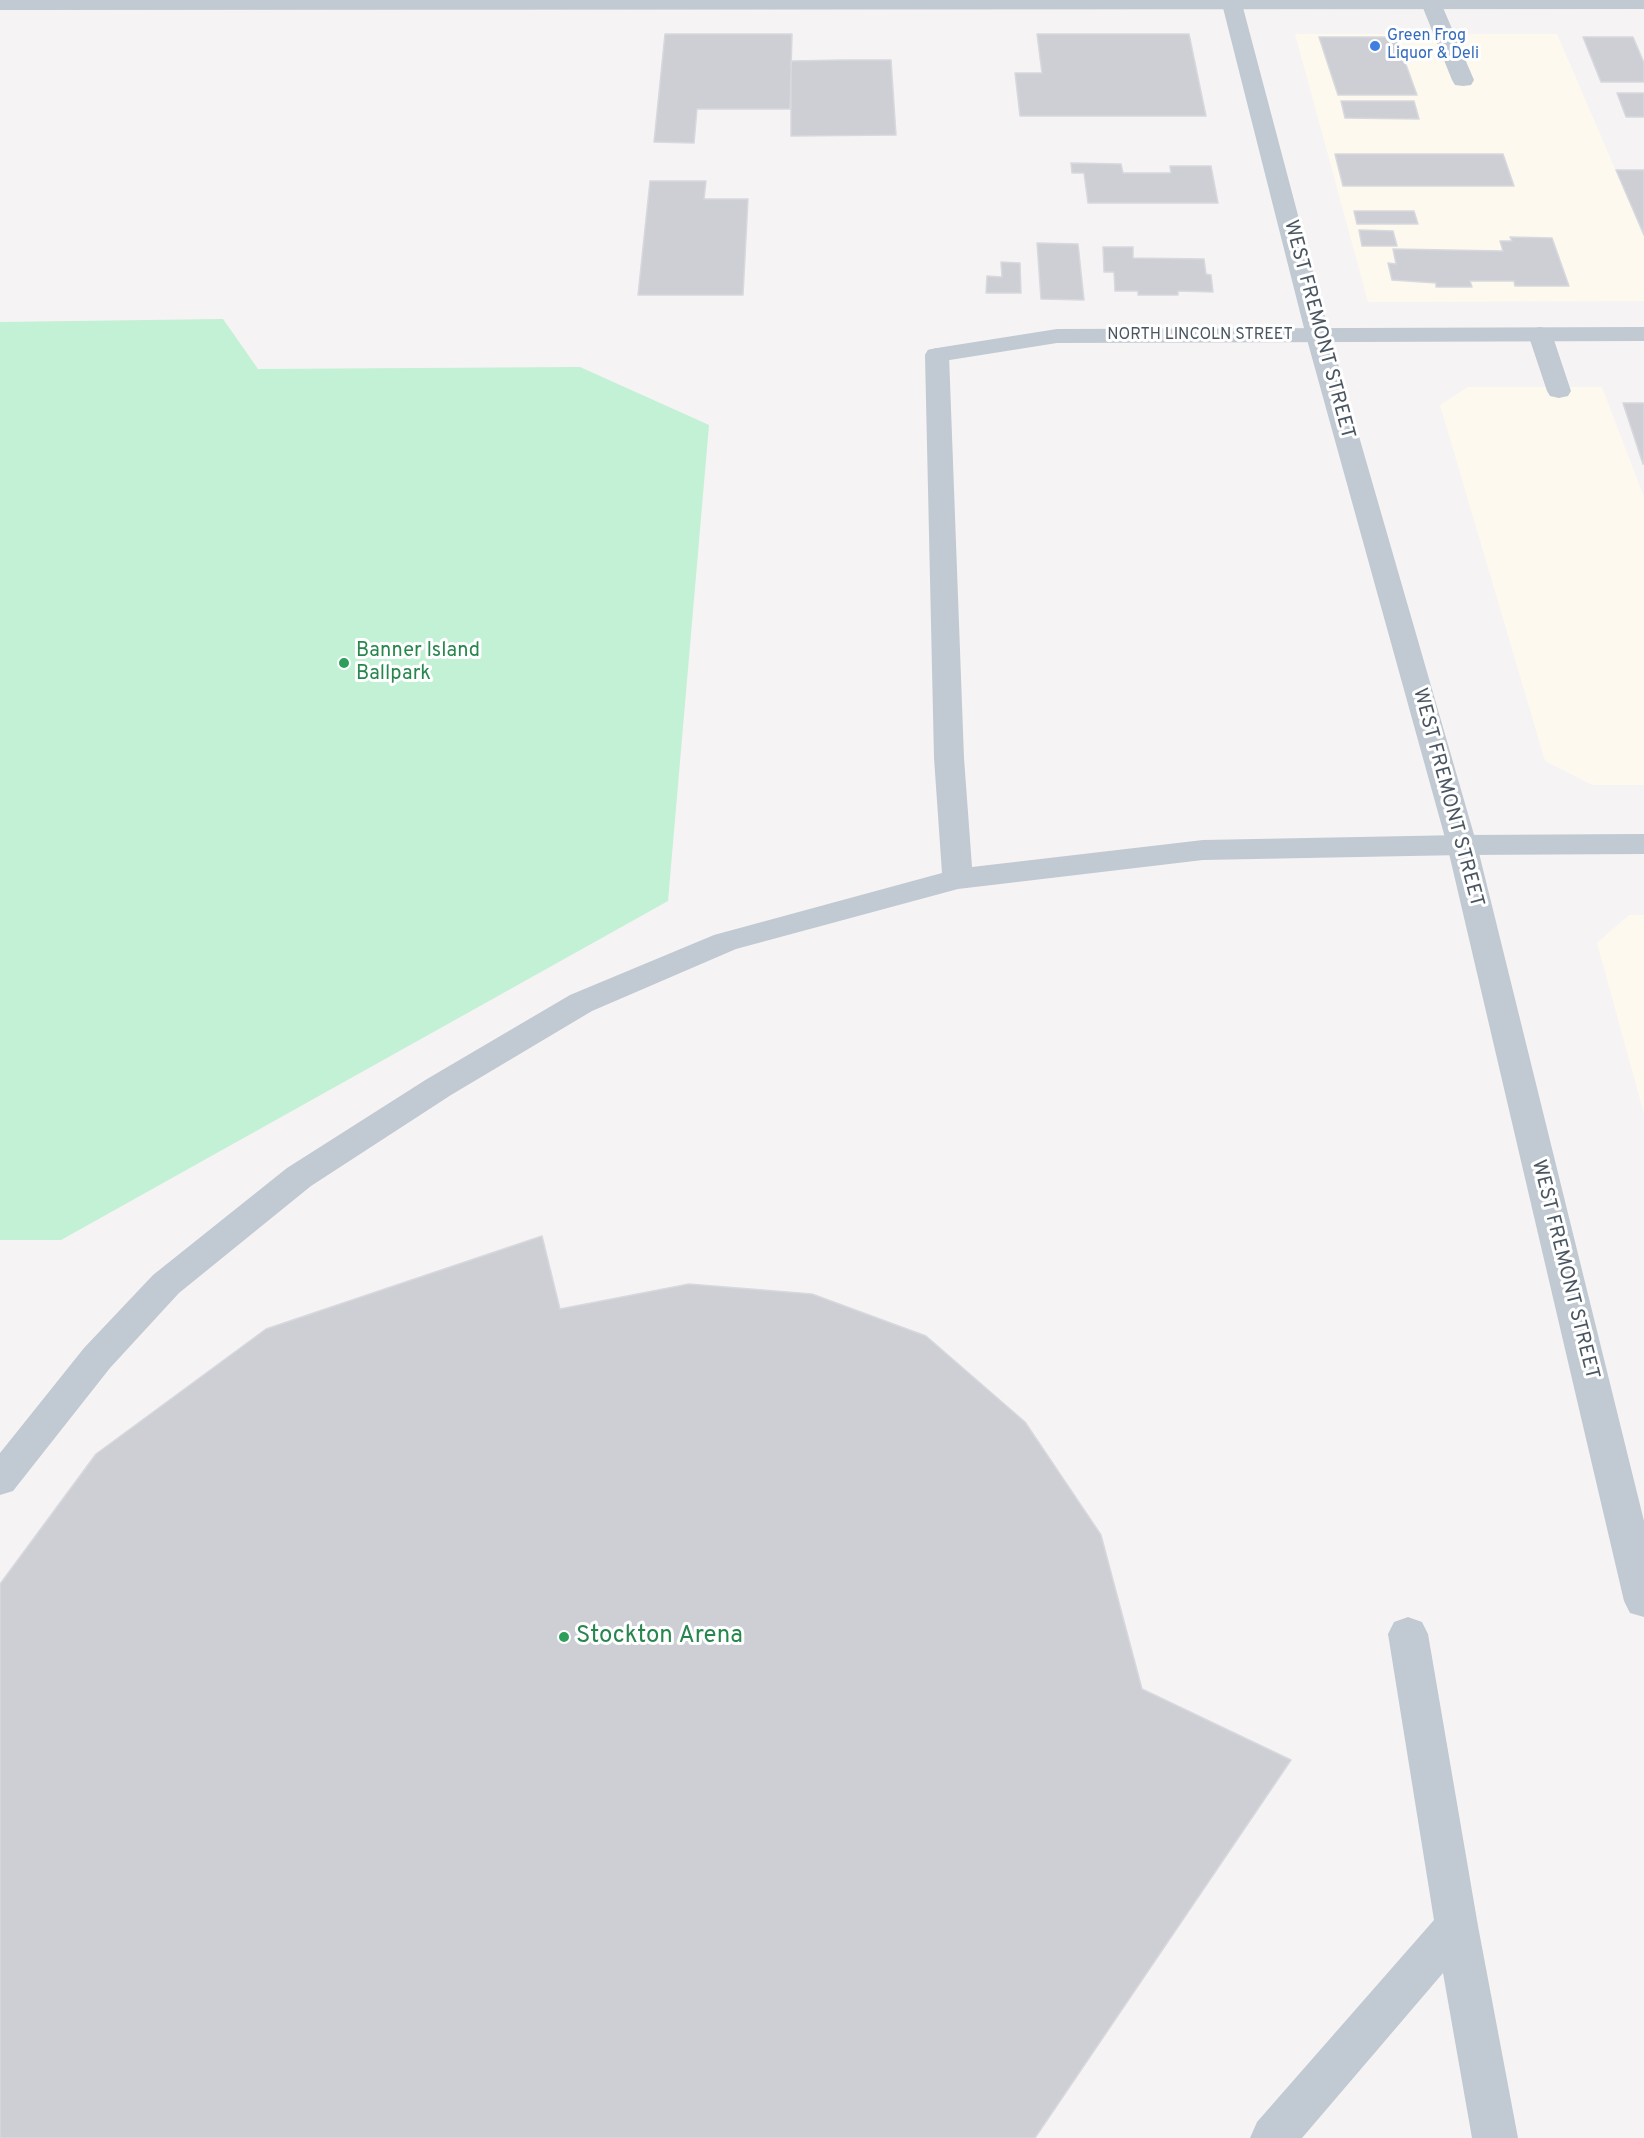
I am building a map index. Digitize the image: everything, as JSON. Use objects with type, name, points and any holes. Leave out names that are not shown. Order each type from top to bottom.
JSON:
[{"type":"street","points":[[0,4],[612,1],[1431,3],[1578,1],[1644,3]]},
{"type":"street","name":"WEST FREMONT STREET","points":[[1231,2],[1318,336],[1462,845],[1644,1601]]},
{"type":"street","points":[[1431,3],[1463,80]]},
{"type":"street","points":[[1540,334],[1559,391]]},
{"type":"street","name":"NORTH LINCOLN STREET","points":[[958,879],[949,758],[937,355],[1057,336],[1644,334]]},
{"type":"street","points":[[0,1480],[97,1358],[166,1284],[299,1177],[439,1087],[581,1003],[726,942],[958,879],[1203,850],[1644,844]]},
{"type":"street","points":[[1408,1634],[1456,1926],[1495,2138]]},
{"type":"street","points":[[1273,2138],[1456,1926]]},
{"type":"shaded area","points":[[1295,34],[1557,34],[1644,236],[1644,301],[1368,302]]},
{"type":"shaded area","points":[[1468,387],[1602,387],[1644,497],[1644,785],[1592,785],[1545,761],[1440,405]]},
{"type":"shaded area","points":[[1629,915],[1644,915],[1644,1114],[1597,943]]},
{"type":"green space","name":"Banner Island Ballpark","points":[[223,319],[258,369],[580,367],[709,425],[668,901],[61,1240],[0,1240],[0,322]]},
{"type":"building","points":[[665,34],[792,34],[790,109],[697,109],[694,143],[654,142]]},
{"type":"building","points":[[1037,34],[1189,34],[1206,116],[1020,116],[1015,73],[1042,73]]},
{"type":"building","points":[[1319,37],[1396,37],[1417,95],[1338,95]]},
{"type":"building","points":[[1583,37],[1633,37],[1644,63],[1644,82],[1601,82]]},
{"type":"building","points":[[891,60],[896,135],[791,136],[791,61]]},
{"type":"building","points":[[1617,93],[1644,93],[1644,117],[1626,117]]},
{"type":"building","points":[[1341,101],[1414,101],[1419,119],[1345,118]]},
{"type":"building","points":[[1335,154],[1503,154],[1514,186],[1343,186]]},
{"type":"building","points":[[1071,163],[1121,164],[1123,173],[1171,173],[1170,166],[1211,166],[1218,203],[1088,203],[1084,173],[1072,173]]},
{"type":"building","points":[[1616,170],[1644,170],[1644,235]]},
{"type":"building","points":[[650,181],[706,181],[704,199],[748,199],[743,295],[638,295]]},
{"type":"building","points":[[1354,211],[1414,211],[1418,224],[1357,224]]},
{"type":"building","points":[[1359,230],[1393,231],[1397,246],[1362,246]]},
{"type":"building","points":[[1510,237],[1552,238],[1569,286],[1515,286],[1514,281],[1470,281],[1472,287],[1436,287],[1436,283],[1392,280],[1388,263],[1396,264],[1393,249],[1503,251],[1500,241],[1512,241]]},
{"type":"building","points":[[1037,243],[1078,244],[1084,300],[1041,299]]},
{"type":"building","points":[[1103,247],[1133,247],[1133,258],[1204,259],[1206,274],[1211,275],[1213,292],[1178,291],[1178,295],[1138,295],[1138,291],[1115,291],[1114,272],[1104,272]]},
{"type":"building","points":[[1001,262],[1020,263],[1021,293],[986,293],[987,276],[1002,277]]},
{"type":"building","points":[[1623,403],[1644,403],[1644,464],[1643,464]]},
{"type":"building","name":"Stockton Arena","points":[[542,1236],[560,1309],[689,1284],[812,1294],[926,1336],[1025,1422],[1101,1535],[1142,1689],[1291,1760],[1035,2138],[0,2138],[0,1584],[96,1454],[266,1329]]},
{"type":"place","name":"Green Frog Liquor & Deli","points":[[1375,46]]},
{"type":"place","name":"Banner Island Ballpark","points":[[344,663]]},
{"type":"place","name":"Stockton Arena","points":[[564,1637]]}]
